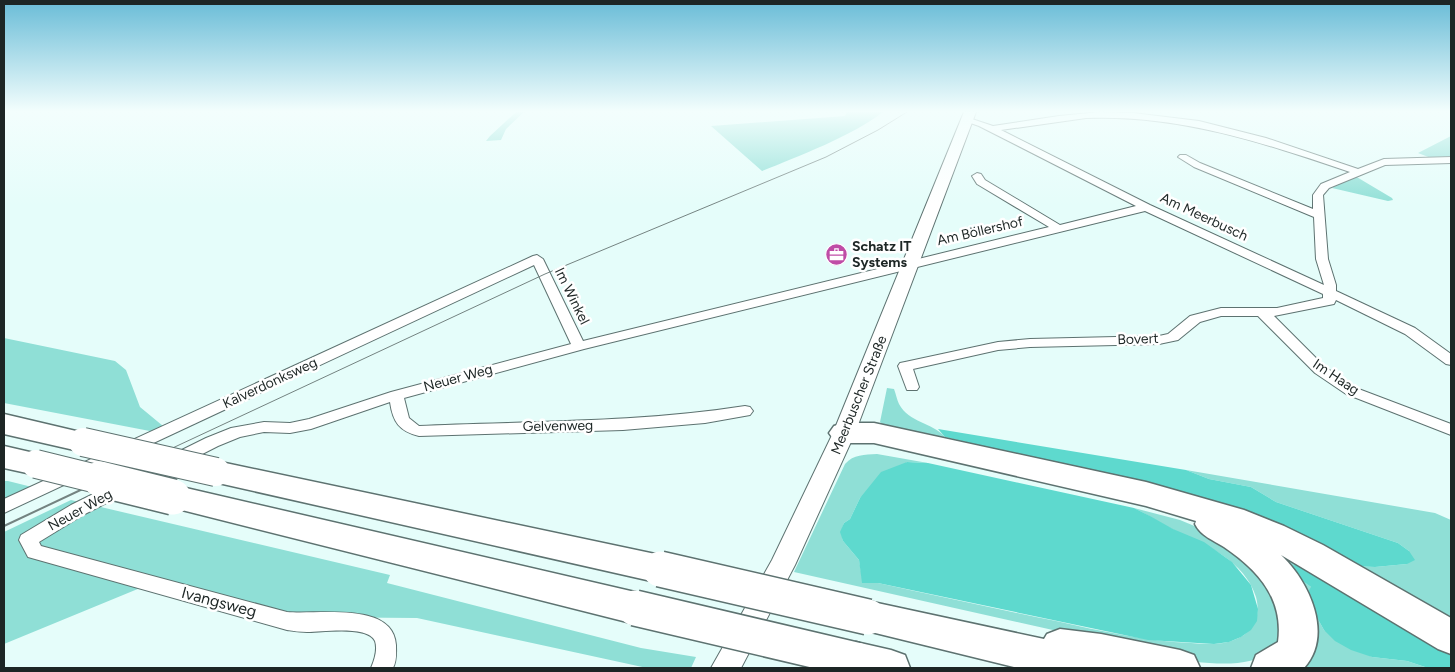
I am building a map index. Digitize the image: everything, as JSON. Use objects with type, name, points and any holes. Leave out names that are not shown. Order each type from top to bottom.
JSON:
[{"type":"highway","points":[[4,424],[660,569],[1094,668]]},
{"type":"highway","points":[[844,434],[881,434],[1146,494],[1232,519],[1272,535],[1311,555],[1451,637]]},
{"type":"highway","points":[[844,434],[869,446],[976,466],[1156,504],[1215,525],[1261,557],[1280,578],[1296,608],[1299,626],[1295,650],[1280,664],[1270,668]]},
{"type":"highway","points":[[4,457],[874,664]]},
{"type":"highway","points":[[1031,654],[1063,645],[1180,668]]},
{"type":"main road","name":"Meerbuscher Straße","points":[[726,668],[782,564],[844,434],[957,143]]},
{"type":"street","name":"Am Meerbusch","points":[[1020,143],[1146,207],[1393,322],[1427,343],[1451,361]]},
{"type":"street","points":[[1272,143],[1358,172]]},
{"type":"street","points":[[1183,157],[1197,165],[1319,215]]},
{"type":"street","points":[[1330,293],[1330,285],[1322,259],[1318,195],[1325,186],[1384,162],[1451,160]]},
{"type":"street","name":"Am Böllershof","points":[[976,176],[981,182],[1058,228]]},
{"type":"street","name":"Am Böllershof","points":[[910,264],[1146,207]]},
{"type":"street","name":"Im Winkel","points":[[537,259],[580,346]]},
{"type":"street","name":"Kalverdonksweg","points":[[4,506],[537,259]]},
{"type":"street","name":"Neuer Weg","points":[[28,540],[85,506],[212,442],[237,432],[264,426],[300,427],[396,395],[580,346],[910,264]]},
{"type":"street","name":"Bovert","points":[[912,387],[906,366],[998,346],[1070,340],[1159,340],[1173,337],[1195,319],[1205,315],[1221,312],[1277,312],[1329,301],[1330,293]]},
{"type":"street","name":"Im Haag","points":[[1263,313],[1320,370],[1351,391],[1451,430]]},
{"type":"street","points":[[1427,343],[1451,347]]},
{"type":"street","name":"Gelvenweg","points":[[396,395],[403,425],[409,429],[419,431],[492,427],[632,425],[716,416],[744,410]]},
{"type":"street","name":"Ivangsweg","points":[[28,540],[34,552],[287,621],[306,623],[354,622],[374,626],[385,638],[386,660],[382,668]]},
{"type":"shaded area","points":[[731,143],[827,143],[808,152],[762,171]]},
{"type":"shaded area","points":[[1437,143],[1451,143],[1451,158],[1431,158],[1418,153]]},
{"type":"shaded area","points":[[1355,176],[1393,200],[1388,201],[1332,188]]},
{"type":"shaded area","points":[[4,338],[115,361],[126,370],[140,407],[163,426],[155,432],[4,403]]},
{"type":"shaded area","points":[[887,388],[894,389],[903,410],[915,419],[934,428],[945,437],[1210,500],[1250,514],[1352,566],[1375,567],[1407,564],[1409,551],[1398,543],[1276,502],[1251,487],[1209,479],[1186,470],[1435,513],[1451,520],[1451,628],[1327,555],[884,426],[880,422]]},
{"type":"shaded area","points":[[938,429],[1186,470],[1209,479],[1251,487],[1276,502],[1398,543],[1409,551],[1415,560],[1407,564],[1375,567],[1352,566],[1250,514],[1210,500],[945,437]]},
{"type":"shaded area","points":[[877,454],[928,463],[907,462],[860,498],[850,519],[844,523],[841,532],[843,541],[859,560],[863,583],[878,583],[1140,638],[1219,644],[1243,636],[1249,631],[1256,620],[1257,605],[1251,584],[1243,573],[1211,548],[1134,508],[1180,520],[1204,530],[1264,573],[1283,630],[1279,639],[1269,652],[1250,661],[1228,664],[1196,662],[794,572],[845,464],[856,457]]},
{"type":"shaded area","points":[[907,462],[928,463],[1134,508],[1173,529],[1204,542],[1232,562],[1251,585],[1258,609],[1257,621],[1251,630],[1229,642],[1214,644],[1148,640],[878,583],[862,583],[859,560],[843,541],[840,532],[844,523],[850,519],[860,498],[881,472]]},
{"type":"shaded area","points":[[4,481],[8,481],[32,487],[4,500]]},
{"type":"shaded area","points":[[71,500],[390,575],[387,583],[641,648],[696,657],[691,668],[647,668],[417,618],[293,617],[162,579],[4,644],[4,532]]},
{"type":"shaded area","points":[[1208,516],[1316,564],[1451,645],[1451,650],[1426,642],[1302,563],[1292,567],[1297,576],[1311,587],[1311,607],[1324,630],[1372,657],[1407,661],[1428,668],[1294,668],[1297,667],[1309,628]]},
{"type":"shaded area","points":[[1302,563],[1426,642],[1451,650],[1451,668],[1428,668],[1407,661],[1372,657],[1351,650],[1335,641],[1324,630],[1311,607],[1306,595],[1311,587],[1296,576],[1292,566]]},
{"type":"tram line","points":[[102,481],[545,274],[826,157],[852,143]]},
{"type":"tram line","points":[[4,526],[104,479]]},
{"type":"place","name":"Schatz IT Systems","points":[[836,254]]}]
